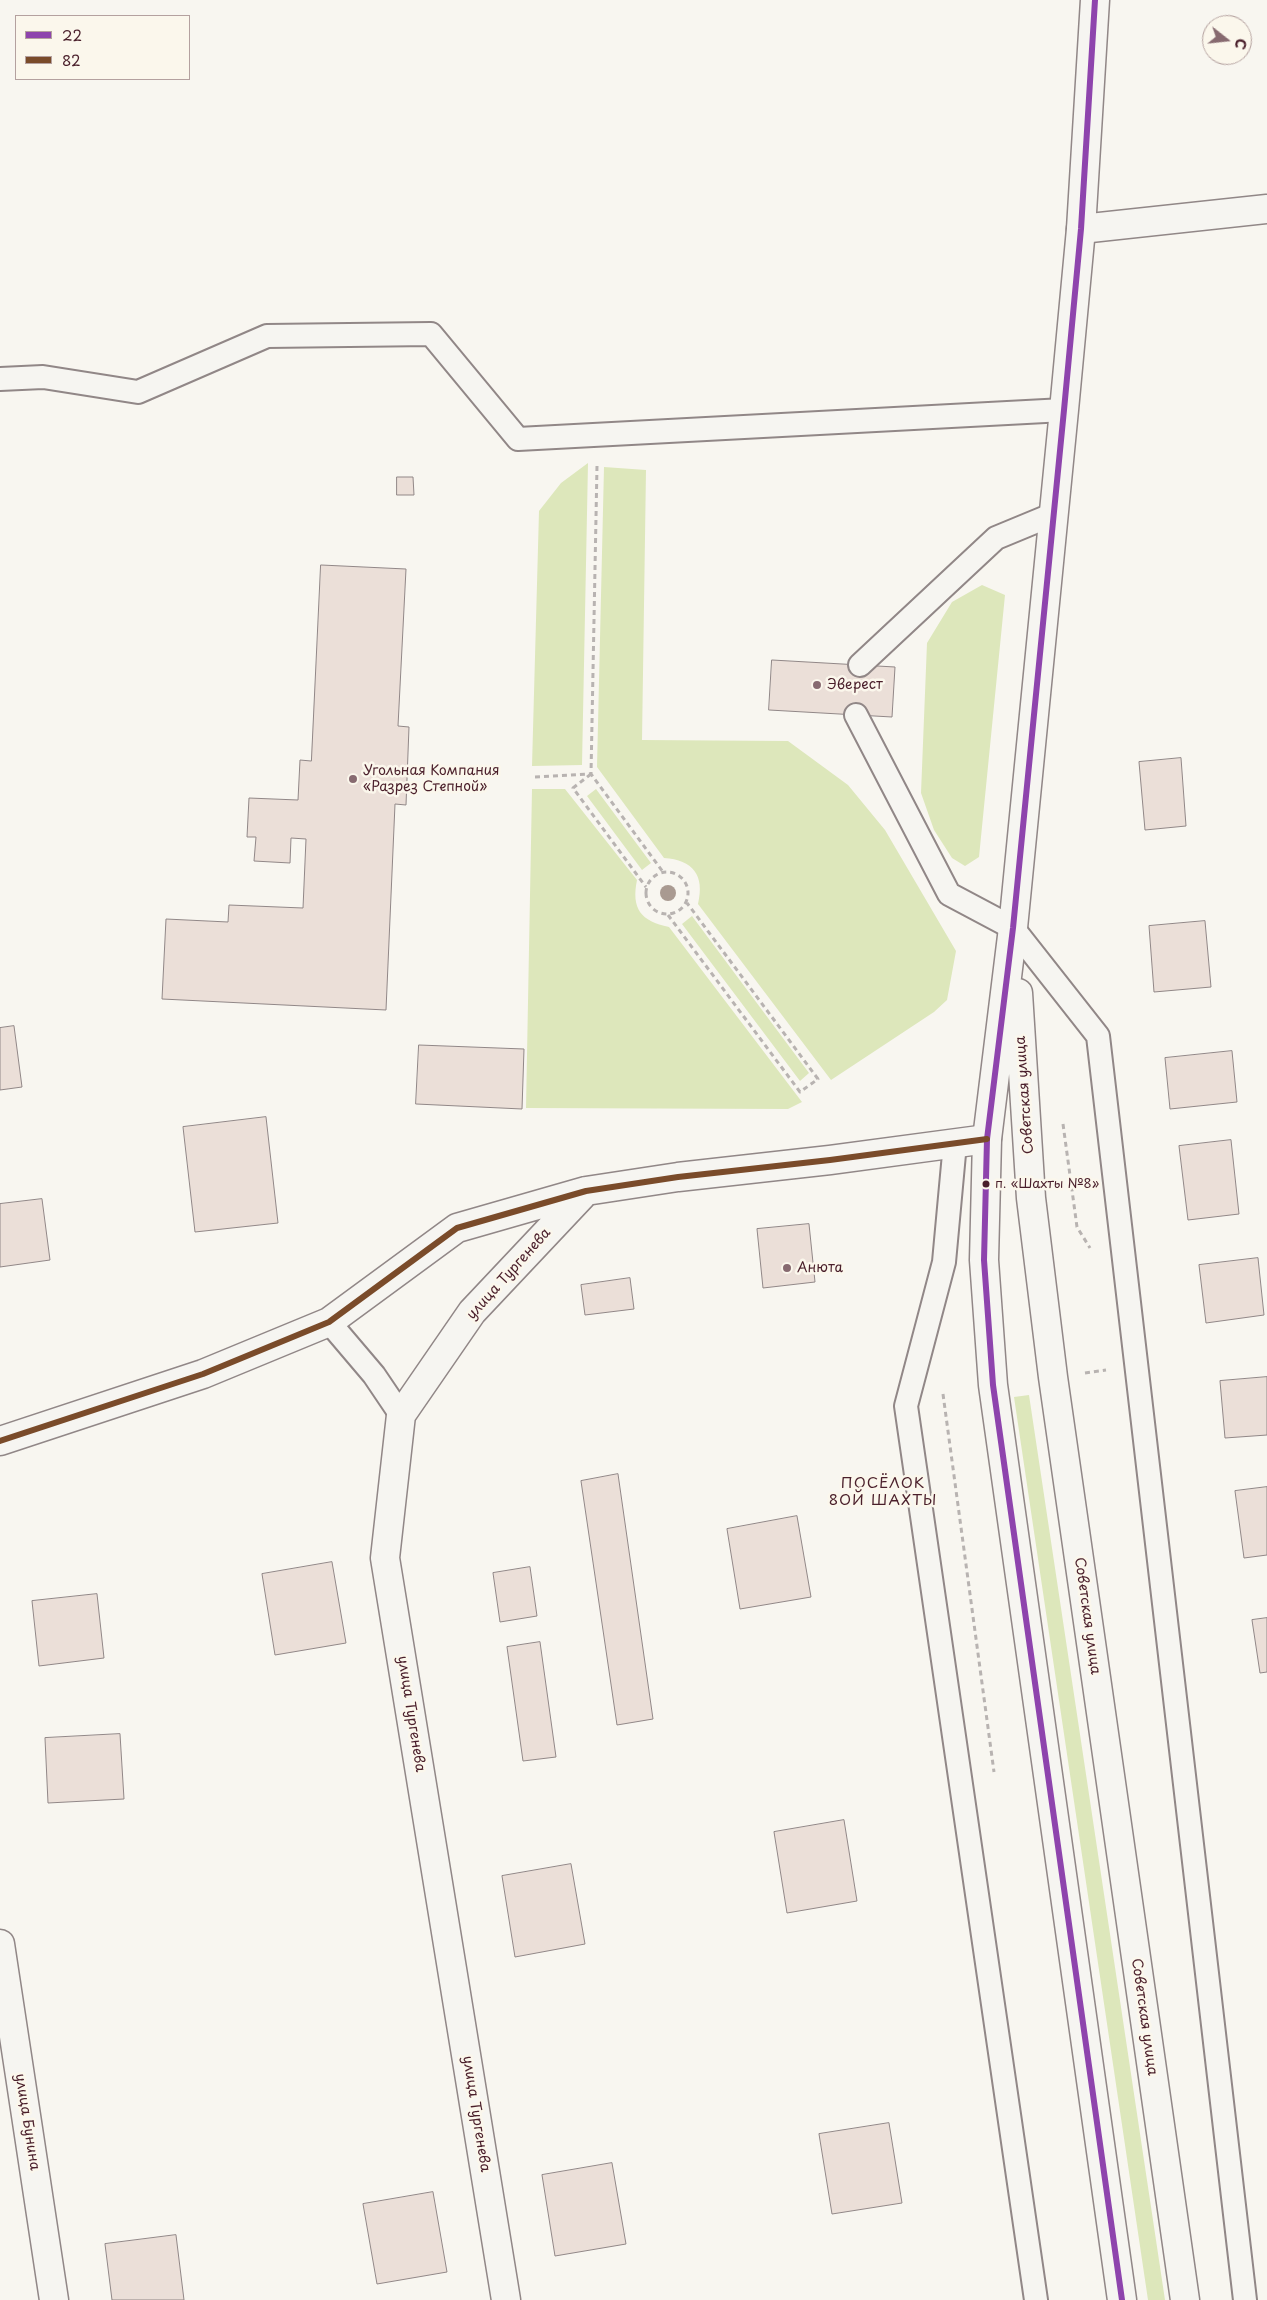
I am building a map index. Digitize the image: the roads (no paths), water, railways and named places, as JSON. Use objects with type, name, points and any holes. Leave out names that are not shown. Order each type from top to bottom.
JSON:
[{"type":"main road","name":"Советская улица","points":[[1096,0],[1080,229],[1064,410],[1014,928],[987,1138],[984,1260],[993,1385],[1122,2300]]},
{"type":"main road","points":[[1080,229],[1267,209]]},
{"type":"main road","name":"Советская улица","points":[[1014,928],[1032,1198],[1053,1377],[1185,2300]]},
{"type":"main road","points":[[0,1441],[202,1374],[329,1322],[457,1228],[586,1191],[678,1177],[987,1138]]},
{"type":"main road","name":"улица Тургенева","points":[[506,2300],[385,1558],[401,1415],[472,1312],[586,1191]]},
{"type":"main road","name":"улица Бунина","points":[[0,1944],[54,2300]]},
{"type":"lane","points":[[0,379],[43,376],[138,392],[267,336],[431,334],[518,439],[1064,410]]},
{"type":"lane","points":[[860,665],[996,538],[1054,514]]},
{"type":"lane","points":[[856,715],[949,894],[1014,928],[1098,1036],[1244,2300]]},
{"type":"lane","points":[[955,1143],[944,1262],[906,1406],[1036,2300]]},
{"type":"lane","points":[[329,1322],[374,1375],[401,1415]]},
{"type":"place","name":"Эверест","points":[[817,685]]},
{"type":"place","name":"Угольная Компания «Разрез Степной»","points":[[353,779]]},
{"type":"place","name":"п. «Шахты №8»","points":[[986,1184]]},
{"type":"place","name":"Анюта","points":[[787,1268]]},
{"type":"district","name":"ПОСЁЛОК 8ОЙ ШАХТЫ","points":[[883,1492]]}]
